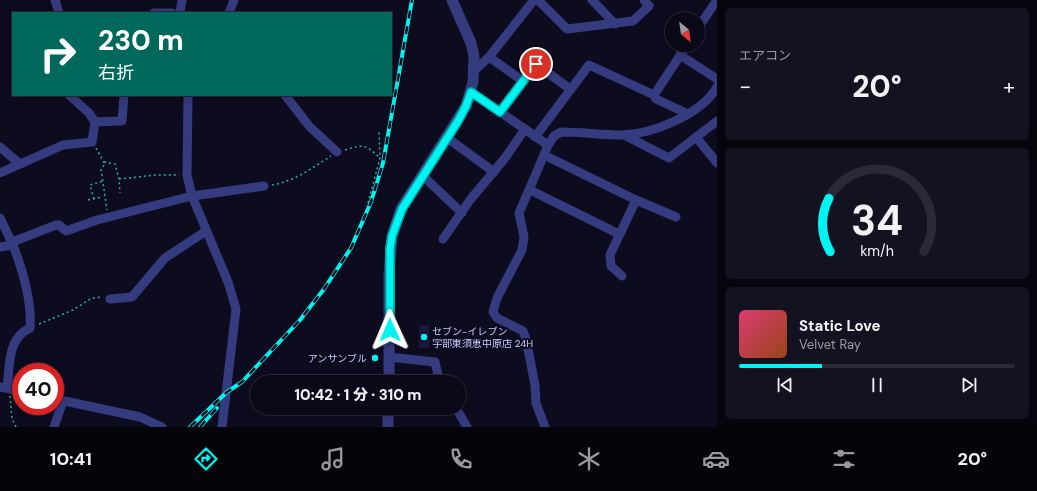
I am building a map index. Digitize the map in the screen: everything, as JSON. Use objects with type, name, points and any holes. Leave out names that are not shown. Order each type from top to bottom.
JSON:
[{"type":"street","points":[[55,0],[59,12]]},
{"type":"street","points":[[180,12],[182,0]]},
{"type":"street","points":[[229,12],[234,0]]},
{"type":"street","points":[[389,375],[389,275],[392,236],[402,209],[466,106],[471,92],[474,71],[471,43],[452,0]]},
{"type":"street","points":[[474,71],[489,57],[534,0]]},
{"type":"street","points":[[538,0],[567,29],[633,21],[649,6],[644,0]]},
{"type":"street","points":[[592,0],[614,24]]},
{"type":"street","points":[[705,21],[713,14],[717,0]]},
{"type":"street","points":[[654,95],[682,52]]},
{"type":"street","points":[[680,55],[717,79]]},
{"type":"street","points":[[489,57],[523,81]]},
{"type":"street","points":[[500,112],[536,64],[570,89]]},
{"type":"street","points":[[535,137],[588,65],[654,95],[656,99],[688,114]]},
{"type":"street","points":[[545,427],[536,403],[535,385],[523,331],[497,318],[493,312],[497,298],[522,250],[524,237],[519,212],[530,190],[548,145],[554,136],[561,132],[624,135],[662,127],[688,114],[710,98],[717,87]]},
{"type":"street","points":[[471,92],[548,145]]},
{"type":"street","points":[[0,173],[63,145],[92,142],[95,122],[89,113],[70,96]]},
{"type":"street","points":[[95,122],[122,121],[124,96]]},
{"type":"street","points":[[188,96],[187,175],[192,196],[228,282],[236,309],[222,427]]},
{"type":"street","points":[[286,96],[309,126],[336,152]]},
{"type":"street","points":[[624,135],[669,158],[717,121]]},
{"type":"street","points":[[443,239],[525,129]]},
{"type":"street","points":[[446,137],[494,172]]},
{"type":"street","points":[[696,137],[717,163]]},
{"type":"street","points":[[0,147],[20,164]]},
{"type":"street","points":[[544,155],[636,200],[676,217]]},
{"type":"street","points":[[423,176],[462,212]]},
{"type":"street","points":[[0,247],[56,225],[59,225],[66,231],[109,216],[192,196],[264,186]]},
{"type":"street","points":[[530,190],[619,234]]},
{"type":"street","points":[[622,276],[611,266],[610,255],[636,200]]},
{"type":"street","points":[[0,218],[13,243],[20,262],[30,307],[30,328],[17,336],[15,340],[6,388]]},
{"type":"street","points":[[110,299],[132,297],[165,258],[206,231]]},
{"type":"street","points":[[389,357],[435,362],[438,375]]},
{"type":"street","points":[[64,401],[140,417],[162,427]]},
{"type":"street","points":[[54,427],[56,415]]},
{"type":"street","points":[[388,415],[388,427]]},
{"type":"street","points":[[460,415],[468,427]]},
{"type":"path","points":[[368,203],[380,158],[379,130]]},
{"type":"path","points":[[92,142],[104,162],[115,164],[119,178],[120,193]]},
{"type":"path","points":[[264,186],[288,182],[336,152],[362,145],[369,147],[380,158]]},
{"type":"path","points":[[104,162],[105,164],[101,168],[109,216]]},
{"type":"path","points":[[119,178],[156,175],[187,175]]},
{"type":"path","points":[[94,199],[90,185],[103,181]]},
{"type":"path","points":[[88,200],[102,197]]},
{"type":"path","points":[[30,328],[73,310],[92,298],[110,299]]},
{"type":"path","points":[[6,388],[10,412],[16,427]]},
{"type":"building","name":"セブン-イレブン 宇部東須恵中原店 24H","points":[[429,325],[429,348],[419,348],[419,326]]},
{"type":"railway","points":[[190,427],[227,392],[242,382],[300,320],[324,289],[351,248],[371,202],[383,163],[412,0]]},
{"type":"railway","points":[[200,427],[217,408]]},
{"type":"place","name":"セブン-イレブン 宇部東須恵中原店 24H","points":[[424,337]]},
{"type":"place","name":"アンサンブル","points":[[375,358]]},
{"type":"route","points":[[390,330],[390,249],[396,222],[410,193],[423,176],[446,137],[458,121],[471,92],[500,112],[536,64]]}]
